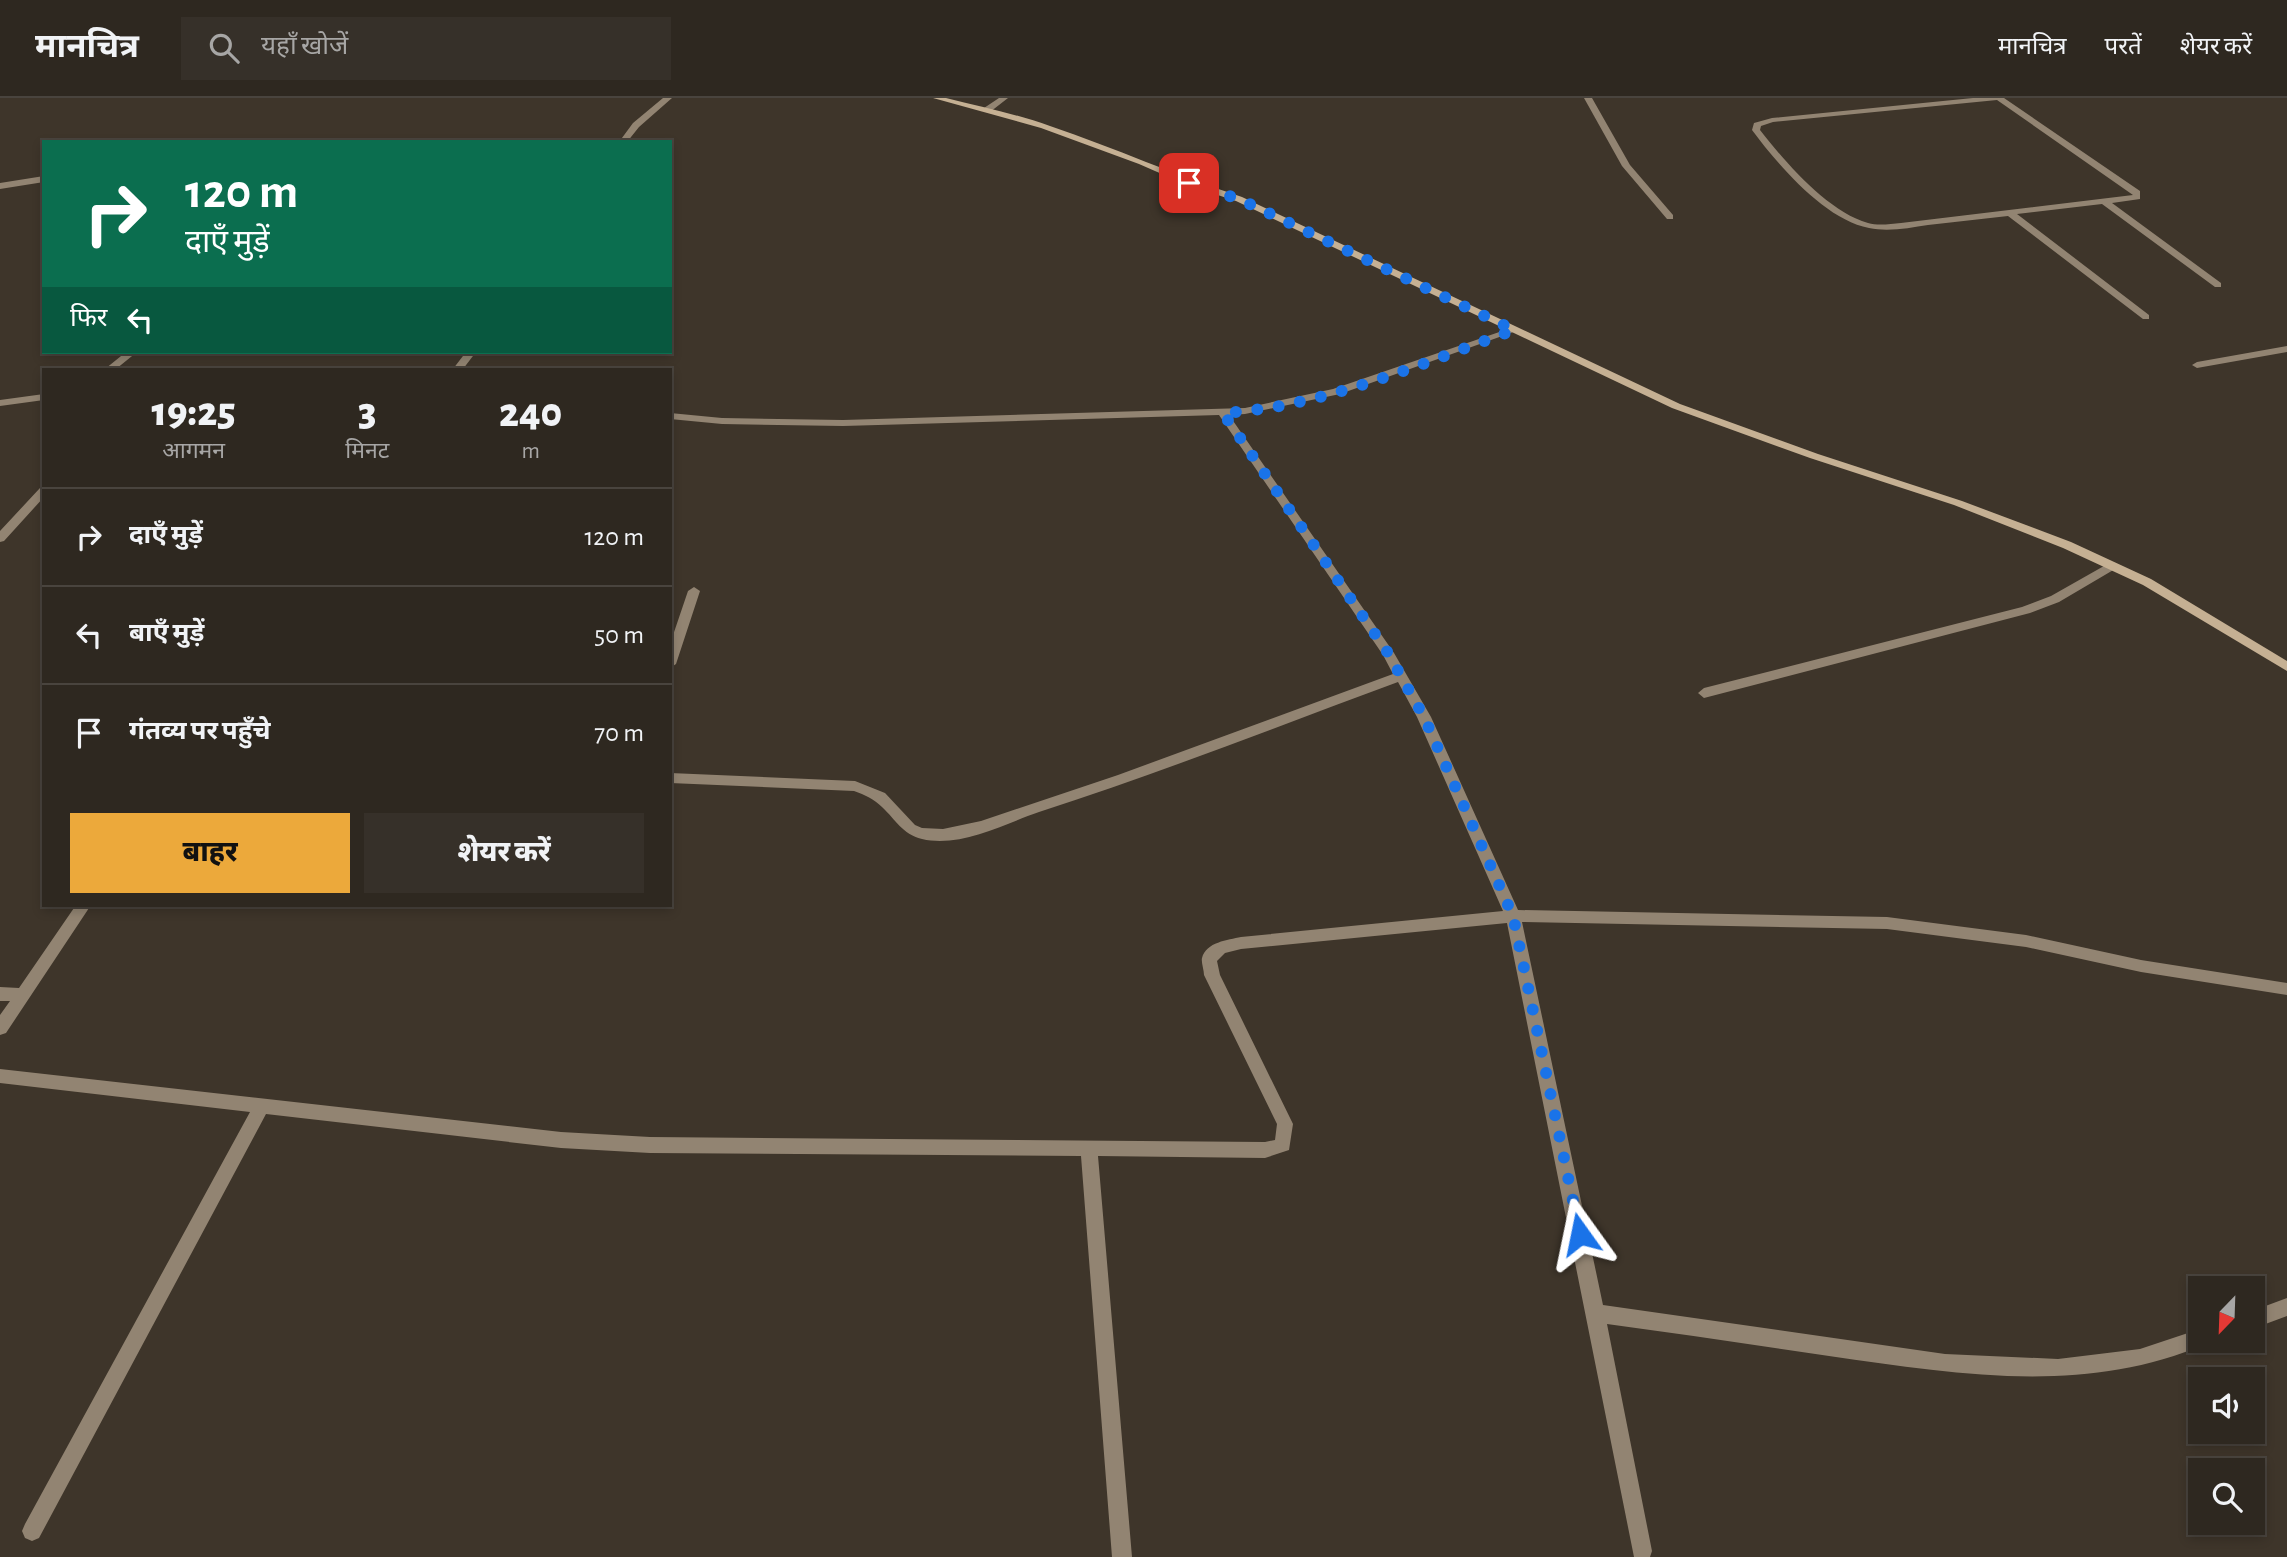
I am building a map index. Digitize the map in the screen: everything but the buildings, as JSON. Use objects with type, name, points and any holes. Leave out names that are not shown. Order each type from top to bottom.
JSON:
[{"type":"street","points":[[624,140],[636,125],[667,98]]},
{"type":"street","points":[[937,98],[1044,127],[1142,162],[1189,183],[1239,199],[1676,406],[1814,456],[1958,503],[2067,545],[2147,582],[2287,667]]},
{"type":"street","points":[[987,110],[1004,98]]},
{"type":"street","points":[[1588,98],[1626,166],[1670,217]]},
{"type":"street","points":[[1998,98],[2137,193],[2137,197],[2105,202],[1886,227],[1863,224],[1834,206],[1801,180],[1756,130],[1757,125],[1772,120],[1998,98]]},
{"type":"street","points":[[0,186],[42,179]]},
{"type":"street","points":[[2105,202],[2218,285]]},
{"type":"street","points":[[2010,213],[2146,317]]},
{"type":"street","points":[[672,416],[722,421],[843,423],[1245,411],[1336,393],[1514,330]]},
{"type":"street","points":[[2197,365],[2287,349]]},
{"type":"street","points":[[111,368],[129,354]]},
{"type":"street","points":[[459,368],[469,354]]},
{"type":"street","points":[[0,403],[42,397]]},
{"type":"street","points":[[1223,413],[1388,653],[1424,717],[1513,916],[1597,1313],[1642,1551]]},
{"type":"street","points":[[0,538],[42,493]]},
{"type":"street","points":[[1704,693],[2026,610],[2055,599],[2111,566]]},
{"type":"street","points":[[672,658],[694,591]]},
{"type":"street","points":[[672,778],[855,786],[872,792],[889,804],[899,820],[912,832],[935,836],[981,826],[1059,801],[1400,676]]},
{"type":"street","points":[[0,1028],[82,907]]},
{"type":"street","points":[[0,1076],[523,1136],[650,1145],[1265,1150],[1283,1145],[1285,1124],[1212,975],[1209,959],[1220,948],[1241,943],[1513,916],[1887,923],[2026,941],[2141,966],[2287,989]]},
{"type":"street","points":[[0,994],[22,995]]},
{"type":"street","points":[[32,1531],[262,1106]]},
{"type":"street","points":[[1089,1149],[1122,1557]]},
{"type":"street","points":[[2265,1315],[2287,1307]]},
{"type":"street","points":[[1597,1313],[1945,1363],[2058,1368],[2140,1358],[2188,1342]]},
{"type":"route","points":[[1189,183],[1239,199],[1514,330],[1336,393],[1223,413],[1388,653],[1424,717],[1513,916],[1580,1234]]}]
